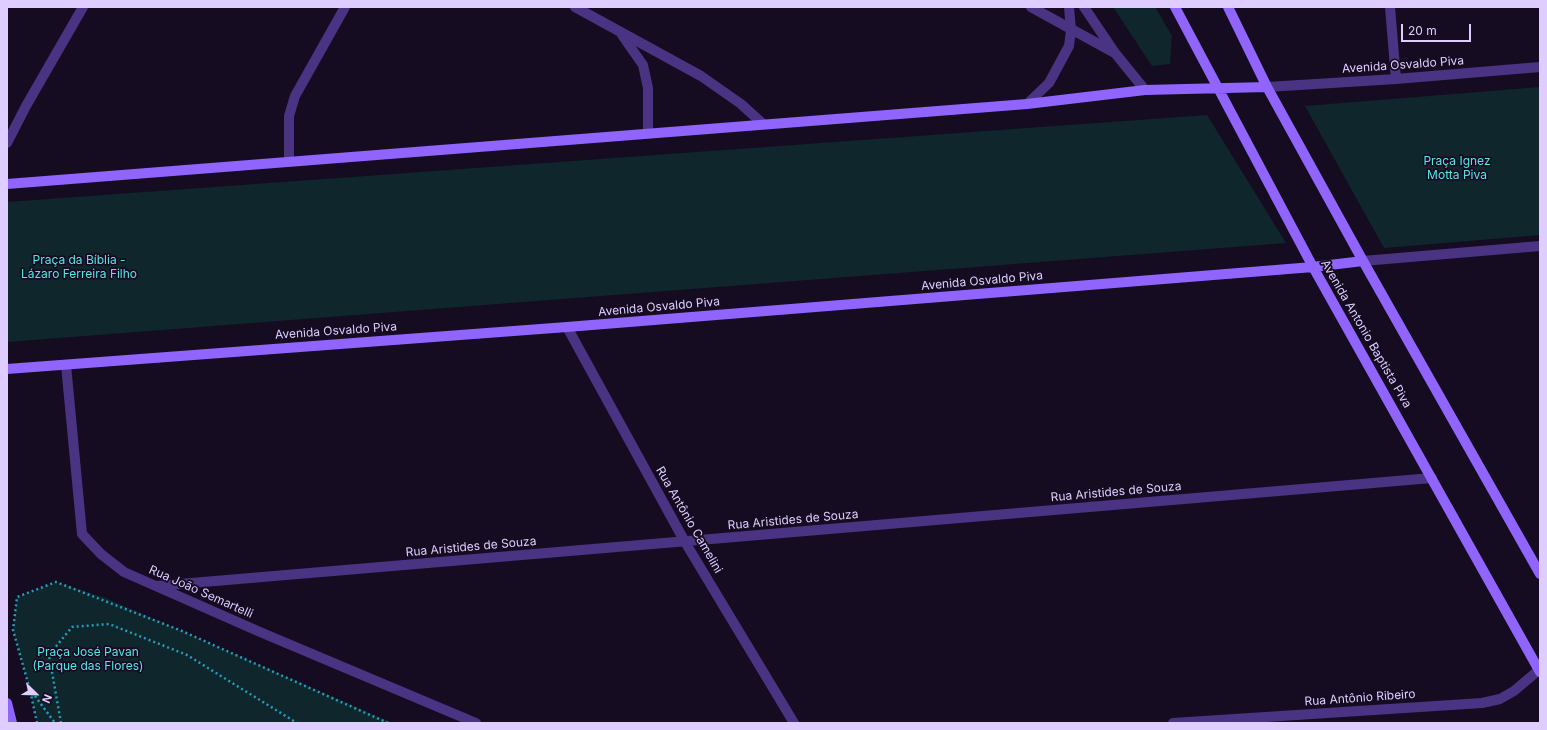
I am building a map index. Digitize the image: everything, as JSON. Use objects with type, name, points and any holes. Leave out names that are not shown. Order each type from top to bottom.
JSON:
[{"type":"street","points":[[7,144],[26,106],[83,7]]},
{"type":"street","points":[[289,161],[289,116],[295,96],[345,7]]},
{"type":"street","points":[[575,7],[701,76],[723,90],[762,123]]},
{"type":"street","points":[[1031,7],[1115,53]]},
{"type":"street","points":[[1027,104],[1049,83],[1069,46],[1072,30],[1069,7]]},
{"type":"street","points":[[1084,7],[1115,53],[1145,90]]},
{"type":"street","name":"Avenida Antonio Baptista Piva","points":[[1175,7],[1313,267],[1540,670]]},
{"type":"street","points":[[1228,7],[1267,87],[1362,261],[1540,574]]},
{"type":"street","points":[[1390,7],[1396,79]]},
{"type":"street","points":[[621,33],[643,65],[648,88],[648,133]]},
{"type":"street","name":"Avenida Osvaldo Piva","points":[[1267,87],[1396,79],[1540,67]]},
{"type":"street","points":[[7,184],[762,123],[1027,104],[1145,90],[1267,87]]},
{"type":"street","points":[[1362,261],[1540,246]]},
{"type":"street","name":"Avenida Osvaldo Piva","points":[[7,369],[567,327],[1313,267],[1362,261]]},
{"type":"street","name":"Rua Antônio Camelini","points":[[567,327],[685,542],[794,723]]},
{"type":"street","name":"Rua João Semartelli","points":[[66,365],[82,534],[101,554],[124,572],[260,632],[476,723]]},
{"type":"street","name":"Rua Aristides de Souza","points":[[156,586],[1432,478]]},
{"type":"street","name":"Rua Antônio Ribeiro","points":[[1173,723],[1482,703],[1500,699],[1514,691],[1540,670]]},
{"type":"street","points":[[7,703],[12,723]]},
{"type":"path","points":[[38,723],[12,630],[17,597],[56,582],[182,631],[388,723]]},
{"type":"path","points":[[61,723],[49,655],[72,627],[109,624],[187,655],[297,723]]},
{"type":"path","points":[[30,690],[55,723]]},
{"type":"green space","points":[[1113,7],[1155,7],[1172,36],[1170,64],[1152,66]]},
{"type":"green space","name":"Praça Ignez Motta Piva","points":[[1540,87],[1540,235],[1384,248],[1305,106]]},
{"type":"green space","name":"Praça da Bíblia - Lázaro Ferreira Filho","points":[[1207,115],[1286,243],[7,342],[7,202]]},
{"type":"green space","name":"Praça José Pavan (Parque das Flores)","points":[[56,582],[106,598],[393,723],[37,723],[30,690],[13,630],[17,597]]}]
